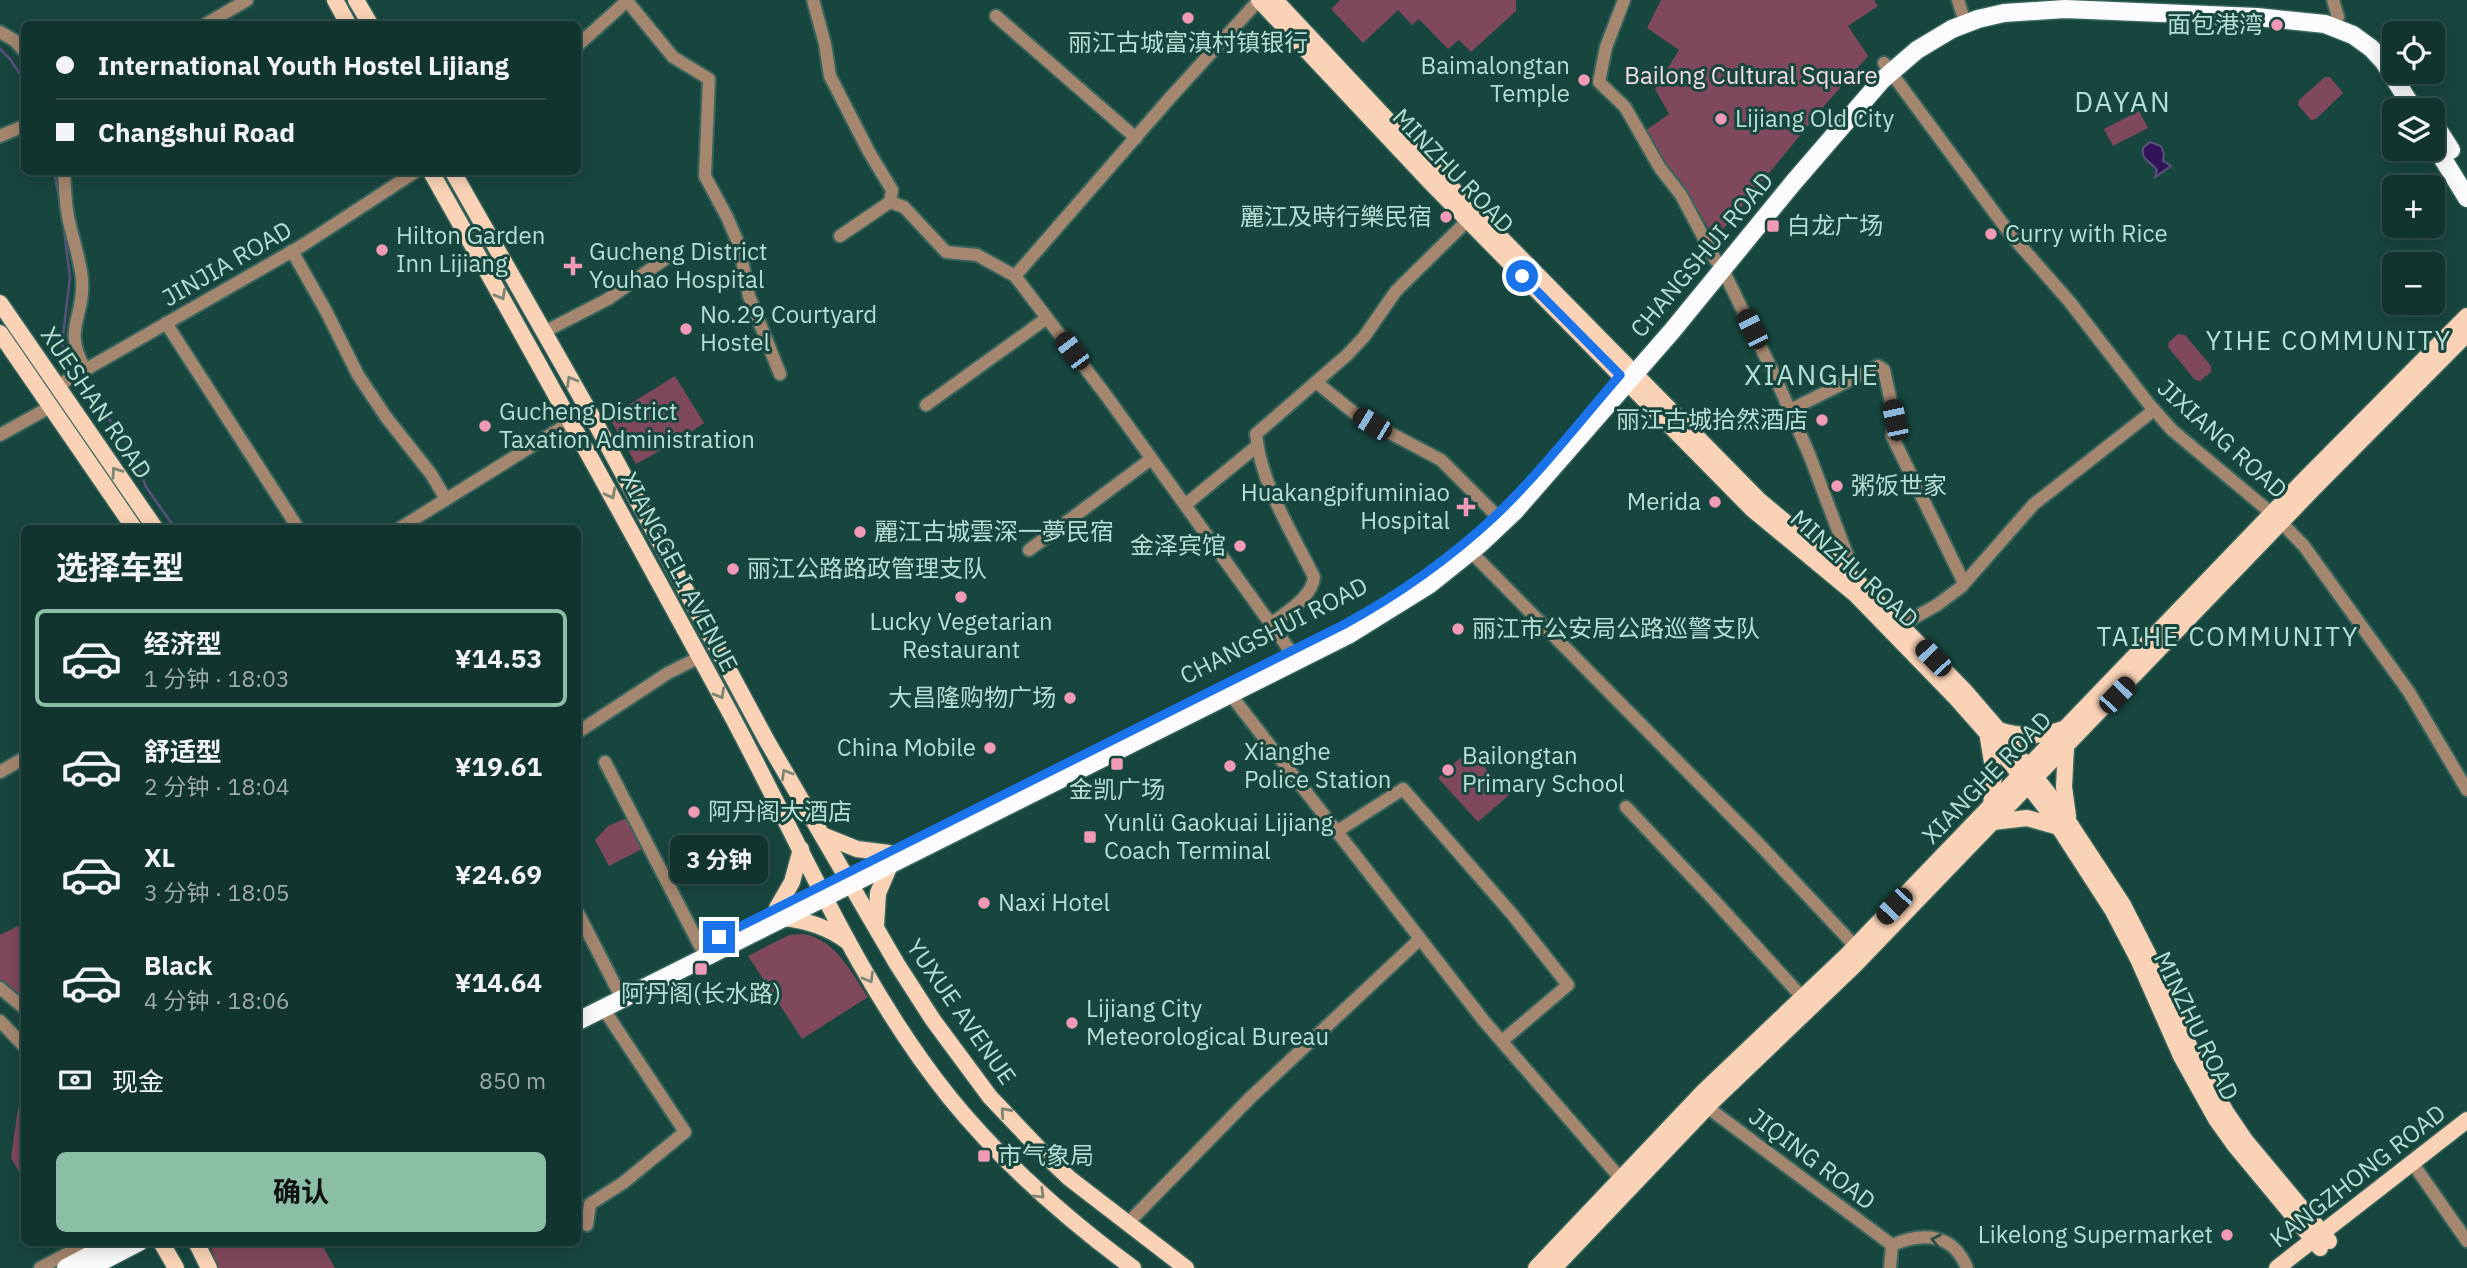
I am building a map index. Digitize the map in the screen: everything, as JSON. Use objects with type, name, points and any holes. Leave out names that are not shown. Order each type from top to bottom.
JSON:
[{"type":"highway","name":"CHANGSHUI ROAD","points":[[581,1019],[780,913],[1230,694],[1376,619],[1430,584],[1471,552],[1531,495],[1719,265],[1793,183],[1887,67],[1921,34],[1960,7],[2020,0]]},
{"type":"highway","points":[[2104,0],[2258,6],[2327,14],[2335,8],[2369,32],[2382,45]]},
{"type":"highway","name":"CHANGSHUI ROAD","points":[[1887,67],[1943,34],[1978,19],[2004,13],[2065,9],[2257,17],[2325,24],[2353,36],[2371,48],[2384,62],[2406,98]]},
{"type":"highway","points":[[2445,141],[2467,177]]},
{"type":"highway","points":[[2444,161],[2467,198]]},
{"type":"highway","name":"CHANGSHUI ROAD","points":[[890,859],[1353,620],[1398,593],[1449,556],[1496,515],[1628,375]]},
{"type":"highway","name":"CHANGSHUI ROAD","points":[[581,1007],[700,946],[780,913]]},
{"type":"highway","points":[[66,1268],[108,1246]]},
{"type":"highway","points":[[89,1268],[131,1246]]},
{"type":"main road","points":[[335,0],[346,21]]},
{"type":"main road","points":[[356,0],[368,21]]},
{"type":"main road","name":"MINZHU ROAD","points":[[1259,0],[1468,220],[1760,501],[1847,574],[1901,625],[1992,731],[2029,776],[2123,905],[2192,1050],[2226,1112],[2321,1240]]},
{"type":"main road","name":"MINZHU ROAD","points":[[1275,0],[1752,509],[1855,594],[1992,731]]},
{"type":"main road","name":"XIANGGELI AVENUE","points":[[434,175],[572,421],[823,892]]},
{"type":"main road","name":"XIANGGELI AVENUE","points":[[455,175],[594,420],[767,741],[848,879]]},
{"type":"main road","name":"XUESHAN ROAD","points":[[0,303],[153,525]]},
{"type":"main road","name":"XIANGHE ROAD","points":[[1536,1268],[1704,1091],[1855,946],[1991,806],[2066,747],[2467,316]]},
{"type":"main road","name":"XUESHAN ROAD","points":[[0,333],[132,525]]},
{"type":"main road","name":"XIANGHE ROAD","points":[[1554,1268],[1707,1107],[1855,965],[1993,822],[2068,726],[2467,334]]},
{"type":"main road","points":[[1991,806],[1994,785],[1992,731],[2039,735],[2068,726]]},
{"type":"main road","points":[[1993,822],[2027,818],[2064,825],[2066,747]]},
{"type":"main road","points":[[821,834],[890,859],[878,893],[876,928]]},
{"type":"main road","points":[[801,849],[780,913],[814,923],[849,943]]},
{"type":"main road","name":"YUXUE AVENUE","points":[[848,879],[933,1020],[990,1097],[1069,1178],[1186,1268]]},
{"type":"main road","points":[[823,892],[849,943],[906,1038],[967,1117],[1048,1202],[1126,1267]]},
{"type":"main road","name":"KANGZHONG ROAD","points":[[2294,1268],[2321,1240],[2467,1120]]},
{"type":"main road","name":"KANGZHONG ROAD","points":[[2277,1268],[2321,1240],[2467,1133]]},
{"type":"main road","points":[[163,1246],[176,1268]]},
{"type":"main road","points":[[198,1246],[209,1268]]},
{"type":"street","points":[[211,21],[247,0]]},
{"type":"street","points":[[813,0],[825,44],[830,76],[892,190],[890,202],[840,236]]},
{"type":"street","points":[[1015,276],[1259,0]]},
{"type":"street","points":[[1625,0],[1606,47],[1599,82],[1625,107],[1660,168],[1681,195],[1719,265],[1790,410],[1848,557],[1847,574]]},
{"type":"street","points":[[581,42],[628,1],[674,57],[709,79],[705,176],[739,245],[749,296],[780,374]]},
{"type":"street","points":[[996,16],[1136,138]]},
{"type":"street","points":[[0,32],[21,48]]},
{"type":"street","name":"JIXIANG ROAD","points":[[1887,67],[2011,235],[2069,301],[2154,410],[2172,430],[2277,518],[2304,546],[2409,692],[2467,790]]},
{"type":"street","points":[[0,136],[21,127]]},
{"type":"street","points":[[64,175],[66,206],[80,266],[82,289],[74,340],[85,369]]},
{"type":"street","name":"JINJIA ROAD","points":[[57,386],[292,251],[410,175]]},
{"type":"street","points":[[890,202],[904,207],[946,252],[977,254],[1015,276],[1291,652]]},
{"type":"street","points":[[1271,624],[1307,594],[1313,587],[1314,577],[1270,489],[1256,434],[1356,346],[1396,291],[1468,220]]},
{"type":"street","points":[[292,251],[358,375],[386,417],[431,474],[446,499]]},
{"type":"street","points":[[544,332],[608,299],[665,259]]},
{"type":"street","points":[[926,405],[1047,318]]},
{"type":"street","points":[[166,323],[296,525]]},
{"type":"street","points":[[1790,410],[1878,366],[1884,370],[1895,420],[1892,436],[1964,583]]},
{"type":"street","points":[[1316,382],[1358,416],[1441,460],[1496,515]]},
{"type":"street","points":[[0,435],[50,407]]},
{"type":"street","points":[[1901,625],[1937,605],[1964,583],[2034,503],[2154,410]]},
{"type":"street","points":[[405,525],[572,421]]},
{"type":"street","points":[[1185,505],[1257,446]]},
{"type":"street","points":[[1029,550],[1151,458]]},
{"type":"street","points":[[1471,552],[1758,843],[1855,946]]},
{"type":"street","points":[[581,730],[668,673],[700,657]]},
{"type":"street","points":[[1230,694],[1502,1041],[1621,1179]]},
{"type":"street","points":[[0,772],[21,760]]},
{"type":"street","points":[[605,762],[700,946]]},
{"type":"street","points":[[1336,832],[1403,789],[1512,914],[1568,985],[1502,1041]]},
{"type":"street","points":[[1626,807],[1802,997]]},
{"type":"street","points":[[581,920],[617,989]]},
{"type":"street","points":[[1127,1224],[1250,1098],[1420,939]]},
{"type":"street","points":[[0,988],[21,1006]]},
{"type":"street","points":[[587,1224],[590,1204],[623,1183],[685,1132],[603,1008]]},
{"type":"street","points":[[0,1021],[21,1043]]},
{"type":"street","name":"JIQING ROAD","points":[[1707,1107],[1892,1245]]},
{"type":"street","points":[[2418,1171],[2467,1241]]},
{"type":"street","points":[[1890,1268],[1892,1245],[1911,1238],[1941,1240],[1955,1248],[1967,1268]]},
{"type":"street","points":[[40,1268],[81,1246]]},
{"type":"green space","points":[[1340,0],[1516,0],[1516,11],[1471,52],[1459,40],[1448,49],[1419,19],[1412,25],[1398,10],[1363,43],[1331,9]]},
{"type":"green space","name":"Bailong Cultural Square","points":[[1661,0],[1874,0],[1878,6],[1848,26],[1868,56],[1715,239],[1688,194],[1658,157],[1645,131],[1669,114],[1655,89],[1679,50],[1647,28]]},
{"type":"green space","points":[[2325,77],[2330,77],[2343,93],[2316,119],[2311,120],[2298,105],[2299,100]]},
{"type":"green space","points":[[2139,111],[2148,128],[2113,146],[2104,129]]},
{"type":"green space","points":[[2178,334],[2185,335],[2211,366],[2211,372],[2200,381],[2195,380],[2168,347],[2169,342]]},
{"type":"green space","points":[[675,376],[704,423],[636,464],[609,417]]},
{"type":"green space","points":[[1469,750],[1509,795],[1478,822],[1438,778]]},
{"type":"green space","points":[[627,818],[642,849],[609,866],[595,840],[608,826]]},
{"type":"green space","points":[[21,924],[21,999],[0,980],[0,935]]},
{"type":"green space","points":[[804,934],[815,937],[834,950],[868,997],[802,1039],[748,956],[789,935]]},
{"type":"green space","points":[[21,1095],[21,1175],[11,1158]]},
{"type":"green space","points":[[211,1246],[323,1246],[335,1268],[216,1268]]},
{"type":"shaded area","points":[[2150,142],[2161,146],[2163,161],[2171,166],[2155,177],[2157,170],[2145,158],[2143,152],[2143,148]]},
{"type":"waterway","points":[[0,49],[21,76]]},
{"type":"waterway","points":[[55,175],[60,203]]},
{"type":"waterway","points":[[62,216],[70,277],[62,344],[68,363]]},
{"type":"waterway","points":[[94,401],[130,445],[146,487],[173,525]]},
{"type":"place","name":"丽江古城富滇村镇银行","points":[[1188,18]]},
{"type":"place","name":"面包港湾","points":[[2277,25]]},
{"type":"place","name":"Baimalongtan Temple","points":[[1584,80]]},
{"type":"place","name":"Lijiang Old City","points":[[1721,119]]},
{"type":"place","name":"麗江及時行樂民宿","points":[[1446,217]]},
{"type":"place","name":"白龙广场","points":[[1773,226]]},
{"type":"place","name":"Curry with Rice","points":[[1991,234]]},
{"type":"place","name":"Hilton Garden Inn Lijiang","points":[[382,250]]},
{"type":"place","name":"Gucheng District Youhao Hospital","points":[[573,266]]},
{"type":"place","name":"No.29 Courtyard Hostel","points":[[686,329]]},
{"type":"place","name":"丽江古城拾然酒店","points":[[1822,420]]},
{"type":"place","name":"Gucheng District Taxation Administration","points":[[485,426]]},
{"type":"place","name":"粥饭世家","points":[[1837,486]]},
{"type":"place","name":"Merida","points":[[1715,502]]},
{"type":"place","name":"Huakangpifuminiao Hospital","points":[[1466,507]]},
{"type":"place","name":"麗江古城雲深一夢民宿","points":[[860,532]]},
{"type":"place","name":"金泽宾馆","points":[[1240,546]]},
{"type":"place","name":"丽江公路路政管理支队","points":[[733,569]]},
{"type":"place","name":"Lucky Vegetarian Restaurant","points":[[961,597]]},
{"type":"place","name":"丽江市公安局公路巡警支队","points":[[1458,629]]},
{"type":"place","name":"大昌隆购物广场","points":[[1070,698]]},
{"type":"place","name":"China Mobile","points":[[990,748]]},
{"type":"place","name":"金凯广场","points":[[1117,764]]},
{"type":"place","name":"Xianghe Police Station","points":[[1230,766]]},
{"type":"place","name":"Bailongtan Primary School","points":[[1448,770]]},
{"type":"place","name":"阿丹阁大酒店","points":[[694,812]]},
{"type":"place","name":"Yunlü Gaokuai Lijiang Coach Terminal","points":[[1090,837]]},
{"type":"place","name":"Naxi Hotel","points":[[984,903]]},
{"type":"place","name":"阿丹阁(长水路)","points":[[701,969]]},
{"type":"place","name":"Lijiang City Meteorological Bureau","points":[[1072,1023]]},
{"type":"place","name":"市气象局","points":[[984,1156]]},
{"type":"place","name":"Likelong Supermarket","points":[[2227,1235]]},
{"type":"district","name":"DAYAN","points":[[2123,102]]},
{"type":"district","name":"YIHE COMMUNITY","points":[[2329,341]]},
{"type":"district","name":"XIANGHE","points":[[1812,375]]},
{"type":"district","name":"TAIHE COMMUNITY","points":[[2228,637]]},
{"type":"route","points":[[719,937],[1343,625],[1398,593],[1449,556],[1523,488],[1620,375],[1522,276]]}]
